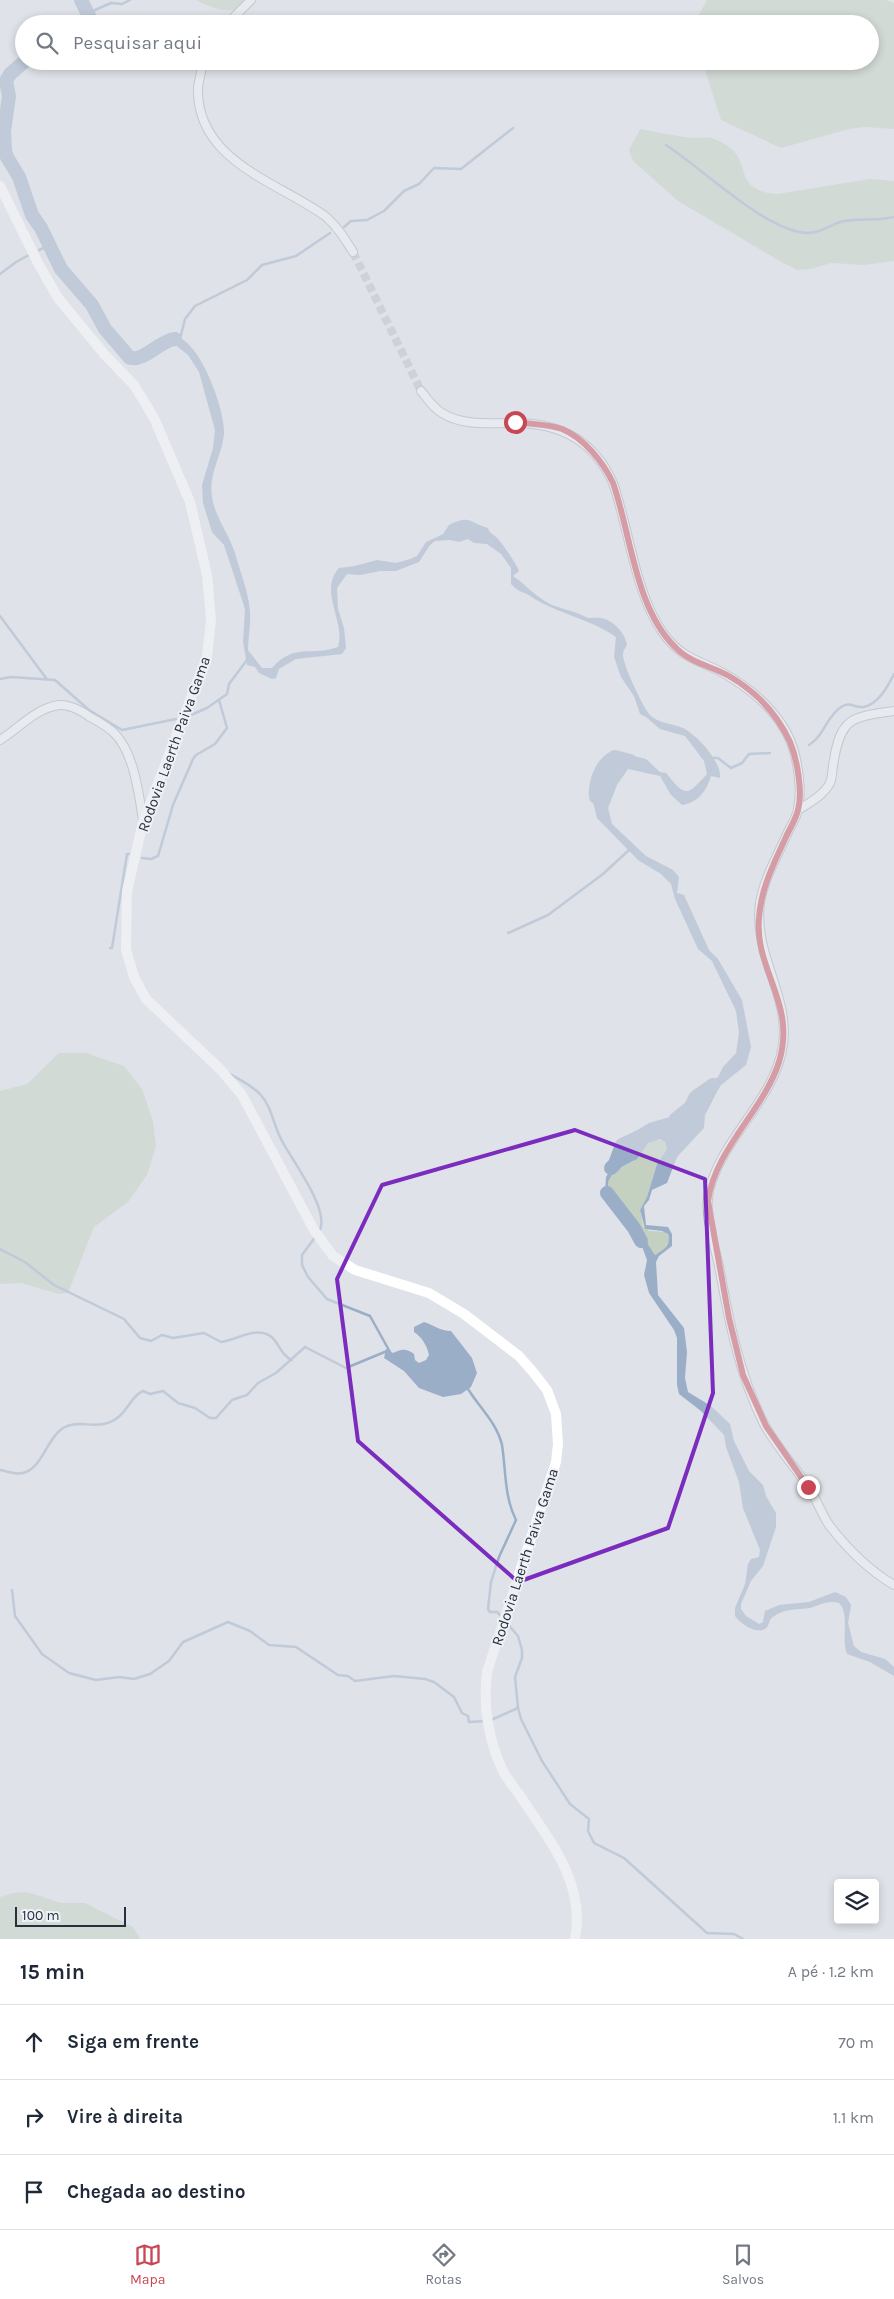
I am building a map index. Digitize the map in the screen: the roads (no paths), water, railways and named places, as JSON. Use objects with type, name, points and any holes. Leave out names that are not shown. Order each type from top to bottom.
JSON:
[{"type":"main road","name":"Rodovia Laerth Paiva Gama","points":[[0,186],[38,263],[63,305],[104,355],[140,392],[179,475],[195,518],[207,575],[211,620],[207,656],[144,822],[127,891],[126,923],[129,963],[139,988],[146,999],[220,1069],[242,1095],[314,1230],[333,1256],[355,1270],[429,1293],[464,1314],[519,1356],[540,1380],[552,1402],[558,1427],[556,1462],[487,1672],[485,1690],[488,1724],[502,1769],[568,1871],[576,1904],[575,1939]]},
{"type":"street","points":[[236,15],[251,0]]},
{"type":"street","points":[[201,70],[198,87],[200,106],[208,128],[226,153],[239,166],[324,216],[336,227],[353,252]]},
{"type":"street","points":[[420,391],[440,412],[450,417],[479,424],[515,422],[562,429],[588,447],[608,471],[613,483],[646,599],[655,621],[675,647],[686,657],[729,676],[766,705],[777,717],[795,755],[798,810],[765,884],[758,921],[759,934],[767,965],[782,1008],[784,1021],[782,1051],[775,1073],[722,1159],[709,1193],[708,1212],[741,1369],[766,1426],[808,1487],[828,1524],[856,1554],[894,1585]]},
{"type":"street","points":[[0,740],[38,713],[50,708],[60,705],[83,712],[111,730],[122,743],[136,780],[144,822]]},
{"type":"street","points":[[798,810],[816,799],[830,783],[838,738],[846,724],[864,716],[894,711]]},
{"type":"water","points":[[172,336],[182,339],[192,348],[209,376],[216,393],[221,409],[224,434],[212,481],[212,497],[216,512],[235,553],[248,597],[250,617],[248,650],[262,668],[272,668],[288,655],[338,647],[339,627],[331,587],[333,577],[339,568],[377,560],[396,563],[410,559],[417,556],[426,542],[443,534],[449,525],[462,520],[470,520],[488,528],[518,568],[519,571],[513,576],[540,598],[550,604],[587,618],[605,619],[617,627],[627,644],[623,652],[626,667],[648,712],[658,721],[679,726],[689,732],[708,750],[717,764],[720,778],[711,776],[707,786],[697,799],[682,805],[671,795],[660,776],[628,769],[617,785],[608,808],[612,824],[646,856],[673,870],[679,877],[677,893],[684,895],[709,950],[718,959],[742,1000],[751,1047],[746,1065],[720,1086],[705,1115],[704,1128],[677,1157],[667,1183],[652,1190],[649,1200],[644,1206],[646,1225],[668,1227],[672,1234],[672,1246],[659,1256],[656,1262],[658,1295],[684,1328],[687,1352],[685,1378],[688,1392],[711,1406],[730,1424],[734,1441],[749,1471],[763,1485],[766,1496],[776,1513],[776,1527],[763,1566],[751,1581],[741,1604],[741,1609],[746,1616],[759,1624],[763,1622],[765,1611],[779,1605],[809,1602],[835,1592],[846,1597],[851,1605],[848,1623],[854,1646],[861,1652],[885,1659],[894,1667],[894,1676],[870,1662],[847,1654],[845,1648],[844,1613],[839,1603],[827,1602],[810,1608],[782,1612],[771,1618],[767,1628],[761,1630],[748,1627],[735,1616],[735,1608],[745,1584],[748,1564],[751,1559],[759,1557],[760,1550],[743,1508],[739,1482],[726,1447],[724,1435],[701,1411],[679,1394],[677,1385],[677,1338],[674,1330],[649,1293],[644,1275],[647,1260],[640,1241],[632,1229],[619,1218],[605,1192],[606,1177],[631,1134],[649,1123],[673,1116],[698,1104],[700,1099],[693,1090],[718,1077],[723,1067],[736,1053],[739,1033],[736,1011],[712,961],[698,949],[675,899],[671,884],[661,874],[638,860],[597,818],[593,802],[594,791],[603,773],[610,766],[613,753],[616,752],[646,759],[660,772],[666,773],[678,787],[686,791],[695,787],[707,774],[704,761],[685,736],[660,729],[640,714],[634,696],[621,677],[614,657],[616,637],[595,625],[540,602],[516,589],[511,584],[511,568],[501,554],[487,544],[474,543],[468,539],[459,542],[450,540],[435,541],[430,545],[419,562],[396,571],[380,571],[360,575],[347,574],[337,588],[338,609],[344,628],[346,648],[342,654],[296,659],[279,669],[276,678],[272,679],[259,673],[255,667],[247,665],[243,642],[245,609],[224,545],[212,532],[203,503],[202,485],[213,448],[215,430],[199,372],[188,355],[173,343],[159,349],[159,341]],"holes":[[[660,1139],[665,1142],[667,1149],[657,1164],[647,1197],[640,1210],[645,1229],[662,1231],[668,1234],[669,1238],[666,1247],[655,1255],[638,1229],[627,1222],[618,1210],[608,1189],[608,1182],[614,1171],[637,1159],[648,1143]]]},
{"type":"water","points":[[424,1322],[440,1329],[451,1331],[472,1358],[477,1373],[471,1387],[461,1394],[443,1397],[419,1388],[404,1371],[384,1358],[386,1349],[393,1353],[404,1350],[408,1351],[414,1354],[415,1360],[419,1363],[426,1360],[429,1355],[427,1348],[422,1339],[414,1332],[414,1327]]},
{"type":"waterway","points":[[81,0],[88,15]]},
{"type":"waterway","points":[[88,13],[111,3],[122,4],[130,0]]},
{"type":"waterway","points":[[15,70],[6,81],[9,96],[4,131],[5,151],[19,177],[32,215],[41,228],[61,269],[92,305],[105,329],[130,358],[141,357],[163,343],[175,339]]},
{"type":"waterway","points":[[344,227],[351,221],[367,220],[384,211],[404,191],[419,184],[434,168],[461,169],[513,128]]},
{"type":"waterway","points":[[666,145],[754,211],[791,230],[813,233],[844,221],[894,217]]},
{"type":"waterway","points":[[180,339],[185,319],[195,306],[247,280],[262,265],[296,256],[330,233]]},
{"type":"waterway","points":[[39,250],[50,245]]},
{"type":"waterway","points":[[0,274],[29,255]]},
{"type":"waterway","points":[[0,616],[46,678]]},
{"type":"waterway","points":[[191,715],[207,708],[227,694],[229,684],[247,660]]},
{"type":"waterway","points":[[809,745],[818,737],[832,716],[841,707],[844,705],[868,706],[878,699],[894,674]]},
{"type":"waterway","points":[[0,679],[11,677],[55,680],[89,710],[122,730],[176,719]]},
{"type":"waterway","points":[[142,858],[151,859],[158,856],[173,805],[193,759],[196,755],[215,744],[227,728],[219,700]]},
{"type":"waterway","points":[[711,758],[718,758],[731,768],[742,763],[749,754],[770,753]]},
{"type":"waterway","points":[[596,797],[598,780],[606,764],[615,757],[630,761]]},
{"type":"waterway","points":[[508,933],[548,915],[603,874],[629,850]]},
{"type":"waterway","points":[[110,948],[112,948],[127,854],[129,854]]},
{"type":"waterway","points":[[228,1073],[245,1082],[260,1094],[267,1104],[281,1139],[315,1198],[320,1211],[321,1223],[319,1232]]},
{"type":"waterway","points":[[676,1119],[691,1107],[695,1098],[713,1085]]},
{"type":"waterway","points":[[611,1168],[615,1164],[622,1145],[639,1137]]},
{"type":"waterway","points":[[607,1193],[634,1228],[641,1241]]},
{"type":"waterway","points":[[316,1236],[302,1255],[302,1265],[308,1277],[327,1299],[370,1316],[390,1352]]},
{"type":"waterway","points":[[0,1249],[25,1262],[54,1285],[124,1319],[140,1338],[151,1341],[162,1335],[173,1338],[204,1333],[221,1342],[251,1333],[265,1333],[271,1336],[284,1354],[292,1360]]},
{"type":"waterway","points":[[0,1470],[17,1474],[30,1470],[40,1460],[57,1433],[63,1428],[76,1424],[96,1425],[110,1422],[121,1415],[135,1396],[143,1391],[150,1394],[163,1391],[178,1403],[195,1408],[210,1418],[216,1418],[232,1400],[247,1395],[258,1383],[276,1373],[305,1347],[346,1368],[387,1351]]},
{"type":"waterway","points":[[468,1389],[492,1422],[500,1437],[507,1492],[516,1520],[499,1557],[491,1582],[488,1609],[490,1612],[497,1612],[503,1618]]},
{"type":"waterway","points":[[12,1590],[15,1616],[42,1654],[69,1673],[96,1680],[119,1677],[134,1679],[150,1674],[169,1661],[183,1642],[228,1622],[250,1631],[269,1645],[296,1647],[338,1675],[348,1676],[355,1681],[394,1676],[425,1679],[434,1682],[454,1697],[462,1713],[468,1716],[469,1722],[486,1721]]},
{"type":"waterway","points":[[506,1622],[518,1636],[522,1650],[522,1658],[515,1677],[521,1719],[542,1761],[570,1804],[589,1819],[588,1831],[594,1843],[624,1858],[707,1933],[734,1934],[743,1939]]},
{"type":"waterway","points":[[491,1720],[518,1708]]},
{"type":"tunnel","points":[[353,252],[421,391]]}]
